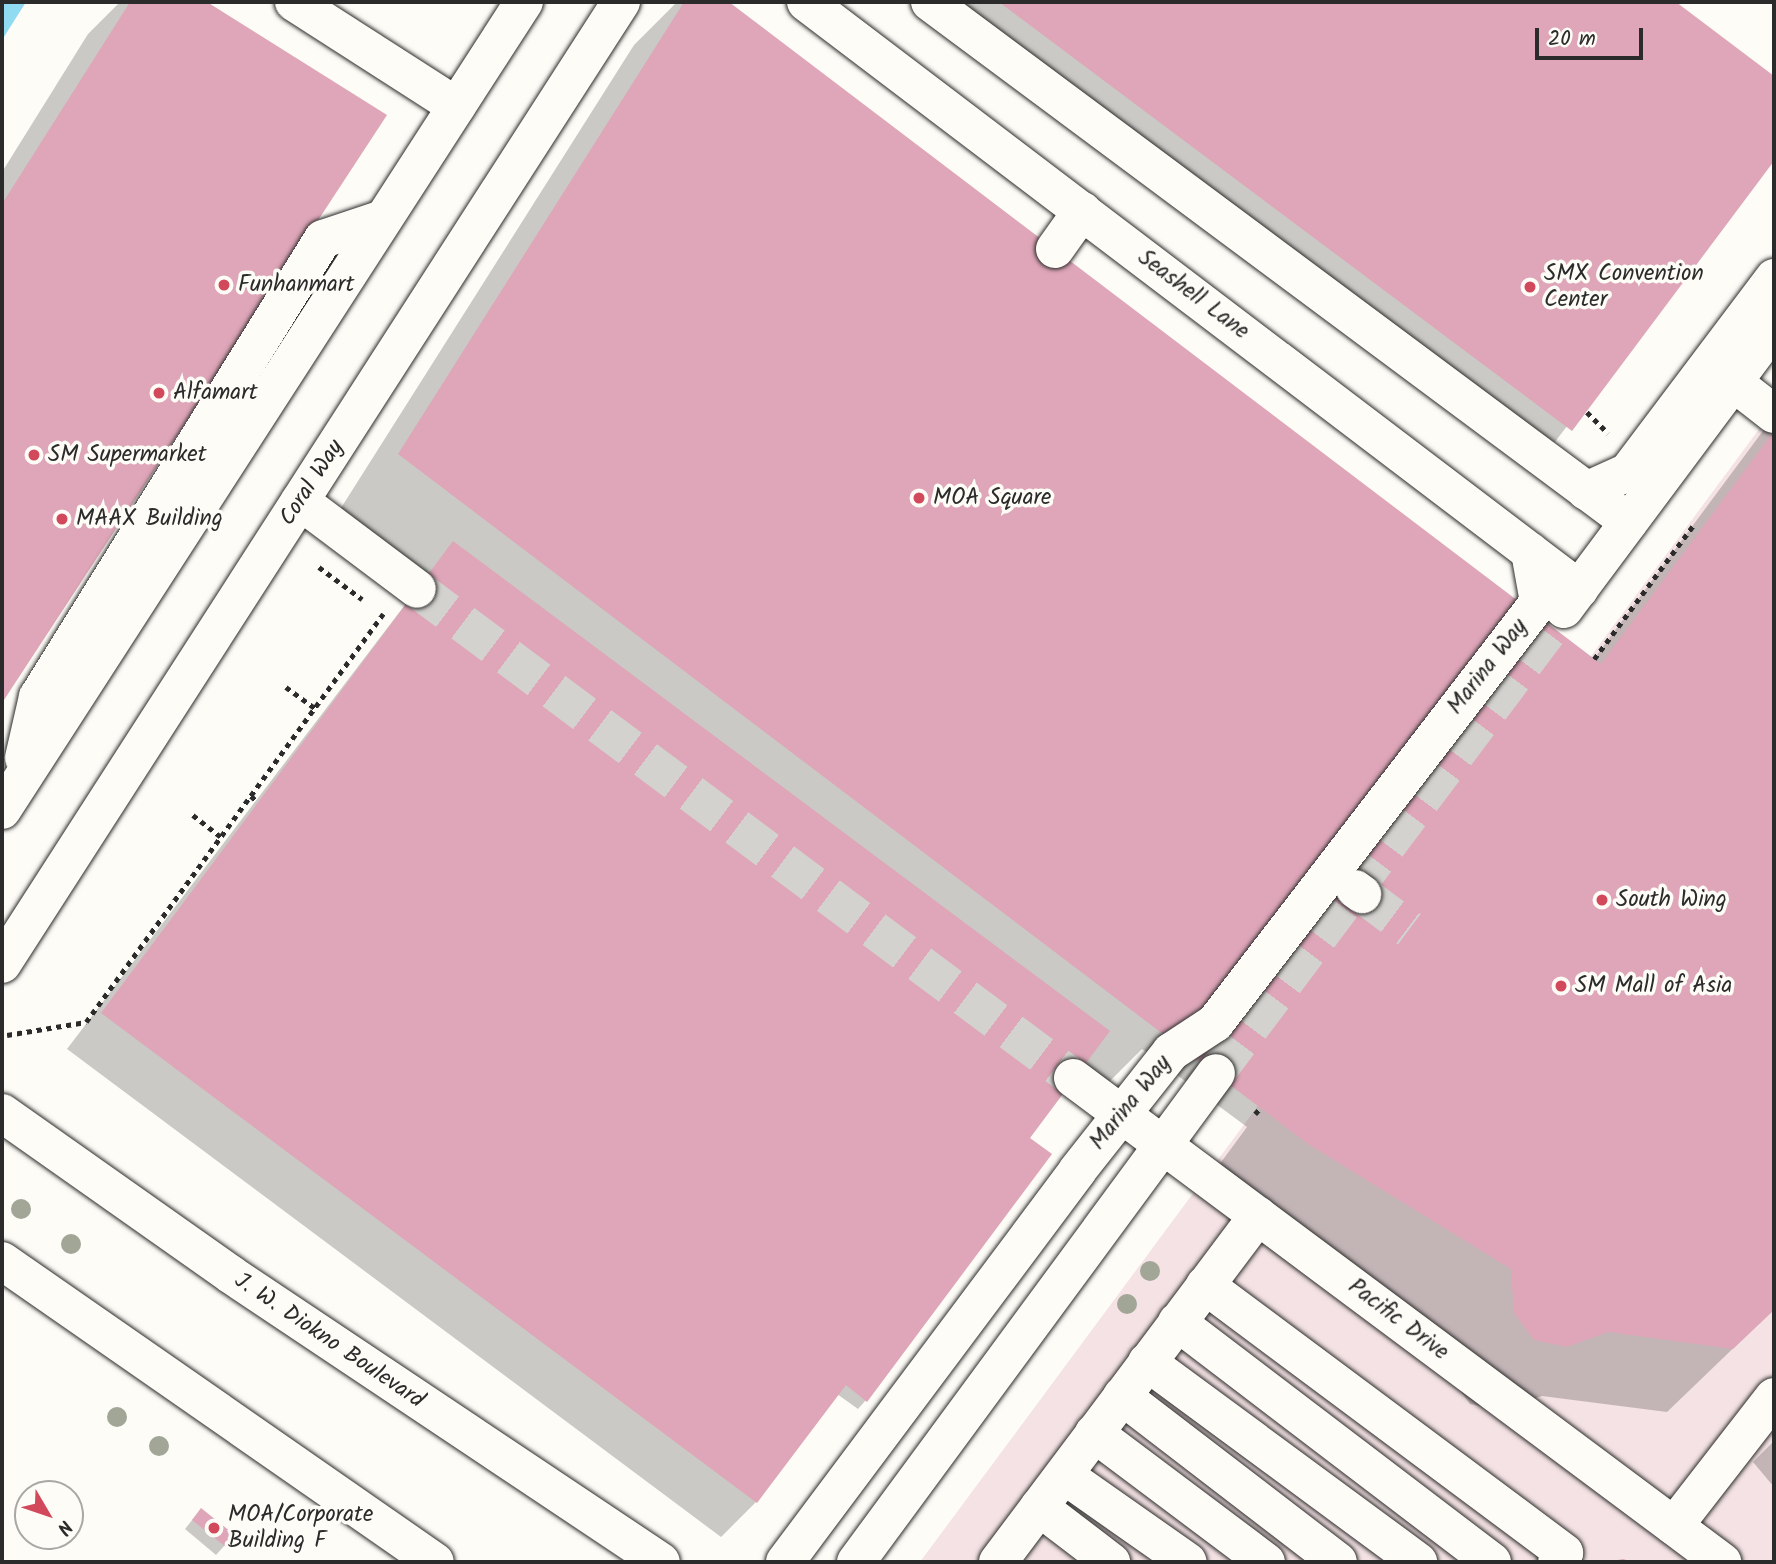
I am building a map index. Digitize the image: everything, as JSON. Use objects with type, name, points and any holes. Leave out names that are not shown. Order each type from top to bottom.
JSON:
[{"type":"street","points":[[294,2],[456,106]]},
{"type":"street","points":[[8,797],[524,2]]},
{"type":"street","name":"Coral Way","points":[[2,964],[621,2]]},
{"type":"street","name":"Seashell Lane","points":[[806,2],[1578,589]]},
{"type":"street","points":[[930,2],[1629,522]]},
{"type":"street","points":[[1055,249],[1082,211]]},
{"type":"street","points":[[1586,491],[1629,472],[1774,278]]},
{"type":"street","name":"Marina Way","points":[[1552,626],[1774,327]]},
{"type":"street","points":[[1733,382],[1774,414]]},
{"type":"street","points":[[300,501],[417,589]]},
{"type":"street","name":"Marina Way","points":[[785,1562],[1122,1114],[1171,1052],[1215,1023],[1539,602],[1530,552]]},
{"type":"street","name":"Marina Way","points":[[856,1562],[1160,1143],[1216,1073]]},
{"type":"street","name":"Pacific Drive","points":[[1073,1078],[1722,1562]]},
{"type":"street","name":"J. W. Diokno Boulevard","points":[[2,1113],[276,1306],[661,1562]]},
{"type":"street","points":[[1014,1557],[1039,1507],[1205,1285],[1224,1269],[1258,1216]]},
{"type":"street","points":[[2,1261],[435,1562]]},
{"type":"street","points":[[1205,1285],[1564,1553],[1557,1562]]},
{"type":"street","points":[[1177,1322],[1492,1562]]},
{"type":"street","points":[[1147,1362],[1418,1562]]},
{"type":"street","points":[[1122,1396],[1338,1562]]},
{"type":"street","points":[[1674,1526],[1774,1397]]},
{"type":"street","points":[[1094,1433],[1262,1561],[1372,1409]]},
{"type":"street","points":[[1064,1475],[1188,1562]]},
{"type":"street","points":[[1039,1507],[1111,1562]]},
{"type":"path","points":[[1587,412],[1611,430],[1604,439]]},
{"type":"path","points":[[1594,659],[1695,523]]},
{"type":"path","points":[[7,1035],[86,1022],[385,616],[319,567]]},
{"type":"path","points":[[286,687],[316,709]]},
{"type":"path","points":[[251,796],[258,802]]},
{"type":"path","points":[[192,815],[221,837]]},
{"type":"path","points":[[1255,1114],[1261,1107]]},
{"type":"shaded area","name":"SM Mall of Asia","points":[[1774,409],[1774,1562],[920,1562]]},
{"type":"water","points":[[2,2],[26,2],[2,40]]},
{"type":"building","name":"MAAX Building","points":[[130,2],[207,2],[387,115],[2,703],[2,204]]},
{"type":"building","name":"MOA Square","points":[[684,2],[729,2],[1601,664],[1774,431],[1774,1310],[1733,1349],[1608,1332],[1567,1347],[1534,1340],[1514,1313],[1511,1269],[1308,1144],[398,454]]},
{"type":"building","name":"SMX Convention Center","points":[[999,2],[1676,2],[1774,76],[1774,161],[1572,431]]},
{"type":"building","points":[[453,541],[1110,1031],[1030,1138],[1052,1154],[867,1402],[846,1385],[757,1503],[101,1013]]},
{"type":"building","name":"MOA/Corporate Building F","points":[[201,1508],[236,1536],[226,1547],[192,1520]]},
{"type":"building","points":[[1623,1559],[1633,1562],[1612,1562],[1612,1561]]},
{"type":"tunnel","points":[[417,589],[1073,1078]]},
{"type":"tunnel","points":[[1216,1073],[1552,626]]},
{"type":"tunnel","points":[[1362,894],[1409,929]]},
{"type":"place","name":"Funhanmart","points":[[224,285]]},
{"type":"place","name":"SMX Convention Center","points":[[1530,287]]},
{"type":"place","name":"Alfamart","points":[[159,393]]},
{"type":"place","name":"SM Supermarket","points":[[34,455]]},
{"type":"place","name":"MOA Square","points":[[919,498]]},
{"type":"place","name":"MAAX Building","points":[[62,519]]},
{"type":"place","name":"South Wing","points":[[1602,900]]},
{"type":"place","name":"SM Mall of Asia","points":[[1561,986]]},
{"type":"place","name":"MOA/Corporate Building F","points":[[214,1528]]}]
